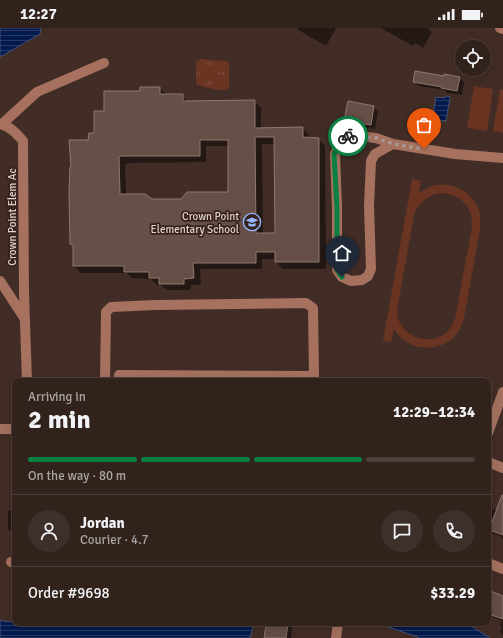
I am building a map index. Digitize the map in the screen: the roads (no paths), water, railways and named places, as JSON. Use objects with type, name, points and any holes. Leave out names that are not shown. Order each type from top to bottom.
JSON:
[{"type":"street","points":[[1,124],[37,92],[104,63]]},
{"type":"street","name":"Crown Point Elem Ac","points":[[1,124],[14,131],[23,141],[24,294],[27,378]]},
{"type":"street","points":[[393,144],[375,154],[371,161],[369,206],[371,269],[368,276],[362,280],[352,281],[342,277],[337,270],[337,208],[334,154],[340,142],[349,135],[376,138],[393,144],[455,154],[503,158]]},
{"type":"street","name":"Crown Point Elem Ac","points":[[0,281],[26,321]]},
{"type":"street","points":[[306,303],[313,308],[314,376],[119,378],[105,378],[106,312],[111,307],[306,303]]},
{"type":"street","points":[[491,424],[503,392]]},
{"type":"street","points":[[0,429],[12,429]]},
{"type":"street","points":[[491,463],[503,468]]},
{"type":"street","points":[[491,564],[503,569]]},
{"type":"street","points":[[336,638],[338,626]]},
{"type":"water","points":[[0,28],[41,28],[40,34],[0,57]]},
{"type":"water","points":[[446,96],[450,97],[446,121],[432,119],[436,97],[445,98]]},
{"type":"water","points":[[0,620],[12,622],[12,626],[253,626],[250,638],[0,638]]},
{"type":"water","points":[[386,626],[471,626],[490,638],[419,638]]},
{"type":"place","name":"Crown Point Elementary School","points":[[252,222]]}]
